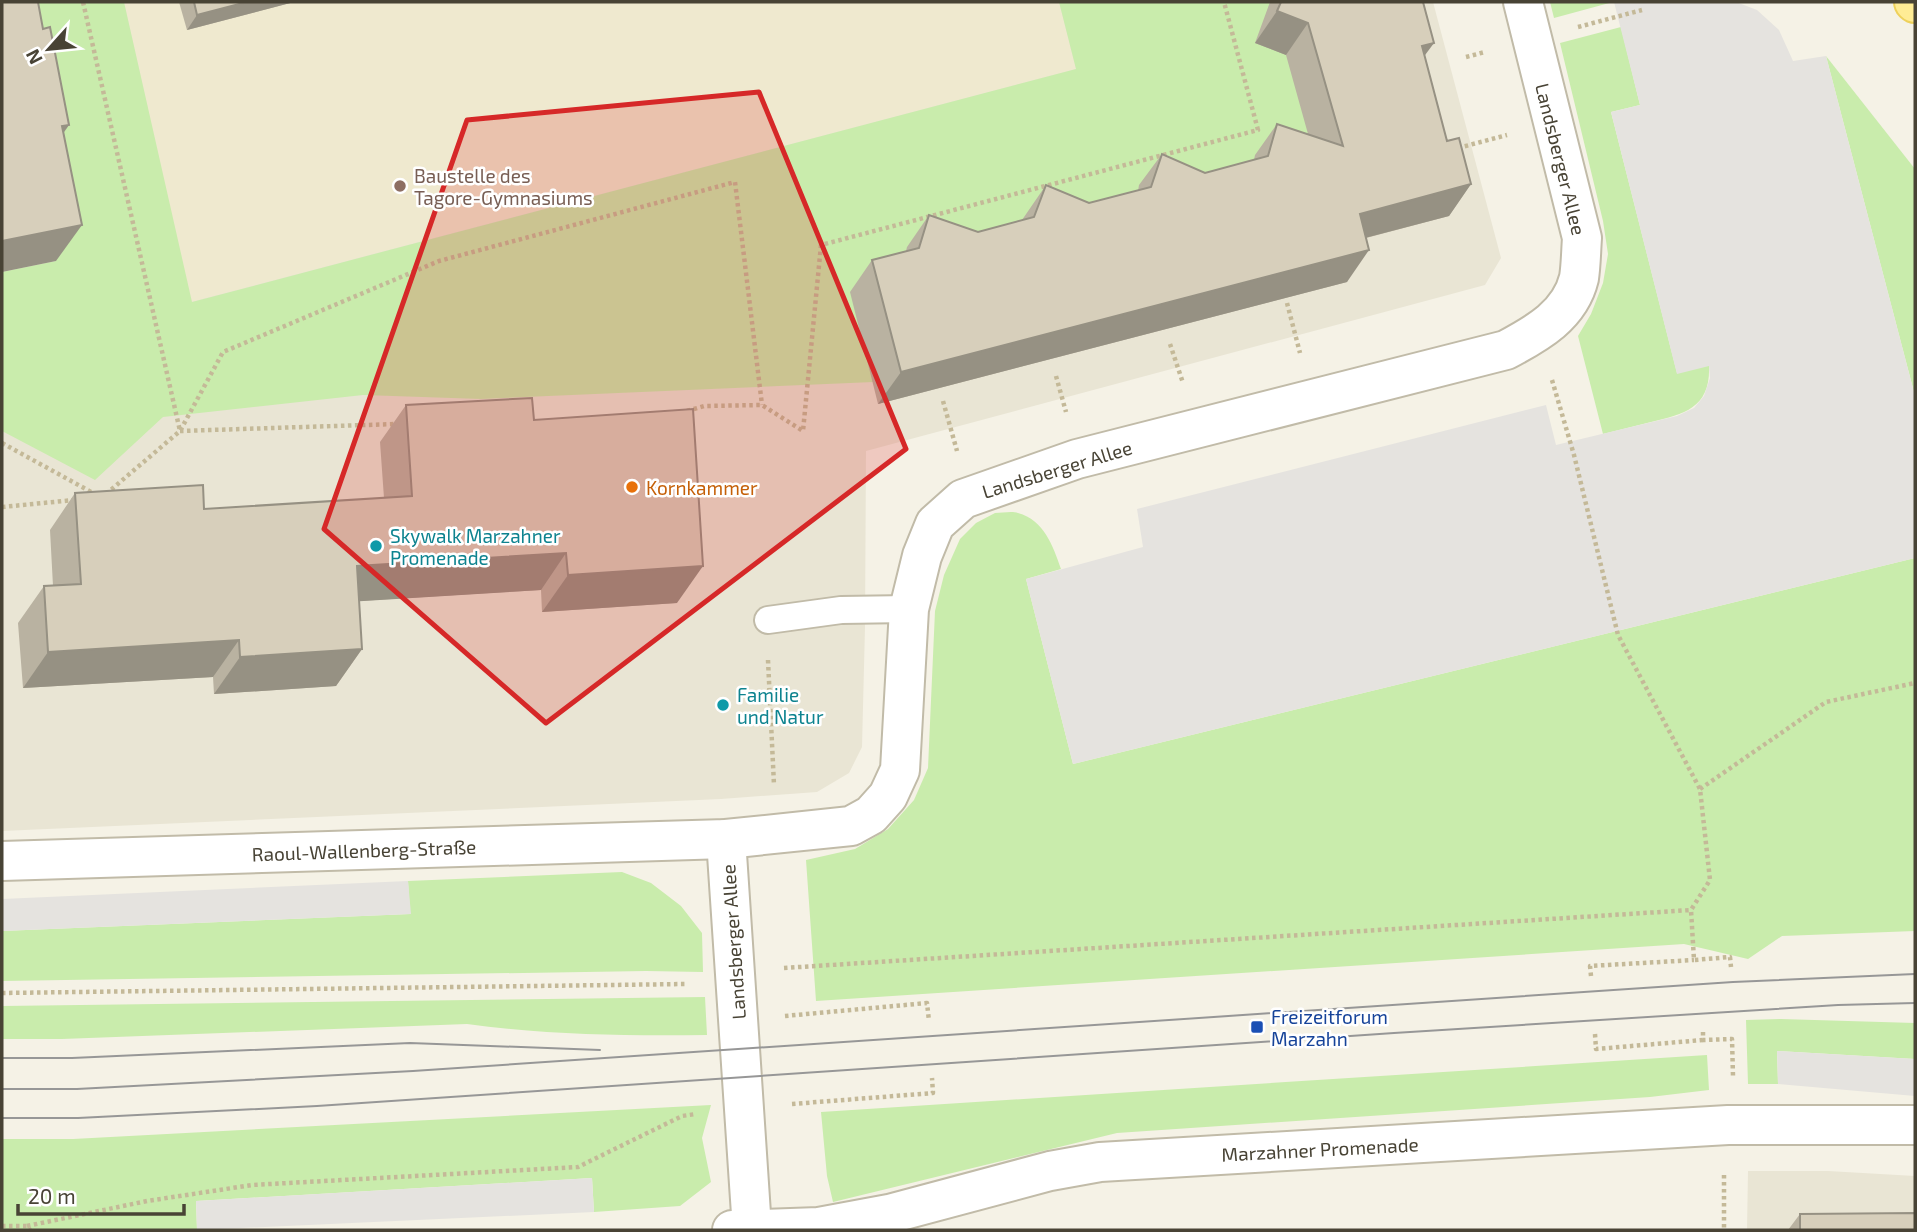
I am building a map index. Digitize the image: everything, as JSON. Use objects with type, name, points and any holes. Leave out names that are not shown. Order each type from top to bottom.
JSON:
[{"type":"street","name":"Landsberger Allee","points":[[742,1230],[735,980],[726,839],[851,826],[872,815],[888,796],[900,770],[909,609],[922,556],[935,524],[963,499],[1077,459],[1506,350],[1538,334],[1564,310],[1578,278],[1582,238],[1522,2]]},
{"type":"street","name":"Raoul-Wallenberg-Straße","points":[[2,861],[726,839]]},
{"type":"street","name":"Marzahner Promenade","points":[[742,1230],[819,1227],[889,1214],[1050,1171],[1100,1162],[1728,1125],[1915,1125]]},
{"type":"lane","points":[[768,620],[841,610],[909,609]]},
{"type":"path","points":[[82,2],[180,431]]},
{"type":"path","points":[[680,413],[704,406],[762,405],[803,432],[821,245],[1258,130],[1224,2]]},
{"type":"path","points":[[1451,150],[1552,123]]},
{"type":"path","points":[[89,499],[101,498],[180,431],[223,352],[439,261],[735,182],[762,405]]},
{"type":"path","points":[[1538,334],[1574,455],[1618,635],[1700,789],[1710,880],[1691,910],[1694,960]]},
{"type":"path","points":[[180,431],[396,424]]},
{"type":"path","points":[[2,443],[101,498]]},
{"type":"path","points":[[2,507],[77,500]]},
{"type":"path","points":[[768,657],[775,787]]},
{"type":"path","points":[[1700,789],[1826,702],[1915,683]]},
{"type":"path","points":[[2,993],[685,984],[735,980],[786,968],[1691,910]]},
{"type":"path","points":[[1591,976],[1590,966],[1730,957],[1731,967]]},
{"type":"path","points":[[784,1016],[927,1003],[929,1021]]},
{"type":"path","points":[[1703,1032],[1703,1040]]},
{"type":"path","points":[[1595,1034],[1596,1049],[1732,1039],[1733,1082],[1728,1125]]},
{"type":"path","points":[[789,1104],[933,1093],[932,1078]]},
{"type":"path","points":[[2,1226],[28,1228],[147,1201],[252,1185],[578,1167],[682,1116],[702,1113]]},
{"type":"highlighted area","points":[[759,92],[906,449],[546,723],[324,529],[467,120]]},
{"type":"shaded area","points":[[2,2],[1433,2],[1501,258],[1485,285],[866,451],[862,747],[849,773],[817,792],[721,799],[2,831]]},
{"type":"shaded area","name":"Baustelle des Tagore-Gymnasiums","points":[[124,2],[1059,2],[1076,69],[191,302]]},
{"type":"shaded area","points":[[1614,2],[1736,2],[1757,10],[1779,30],[1793,61],[1826,56],[1915,396],[1915,558],[1073,764],[1026,579],[1143,547],[1137,509],[1546,405],[1556,445],[1677,416],[1694,408],[1704,396],[1710,378],[1709,366],[1677,374],[1611,112],[1640,105]]},
{"type":"shaded area","points":[[408,881],[411,914],[2,931],[2,899]]},
{"type":"shaded area","points":[[1777,1051],[1915,1059],[1915,1096],[1778,1084]]},
{"type":"shaded area","points":[[1748,1171],[1828,1171],[1915,1176],[1915,1230],[1747,1230]]},
{"type":"shaded area","points":[[592,1178],[594,1212],[197,1230],[196,1201]]},
{"type":"green space","points":[[2,2],[124,2],[192,302],[1076,69],[1059,2],[1273,2],[1285,51],[1330,139],[1250,173],[1018,233],[874,382],[481,399],[363,395],[163,417],[95,480],[2,431],[2,272],[56,261]]},
{"type":"green space","points":[[1550,2],[1613,2],[1554,18]]},
{"type":"green space","points":[[1621,27],[1640,105],[1611,112],[1677,373],[1709,365],[1709,379],[1701,399],[1685,412],[1603,434],[1578,336],[1591,314],[1603,283],[1608,254],[1603,221],[1560,43]]},
{"type":"green space","points":[[1826,56],[1915,169],[1915,396]]},
{"type":"green space","points":[[1016,512],[1035,521],[1051,543],[1061,569],[1026,579],[1073,764],[1915,558],[1915,931],[1782,936],[1748,959],[1684,944],[816,1001],[806,860],[855,849],[888,829],[914,800],[928,768],[935,611],[944,575],[960,539],[976,523],[995,513]]},
{"type":"green space","points":[[622,872],[651,883],[681,906],[702,933],[703,972],[2,981],[2,931],[410,914],[408,881]]},
{"type":"green space","points":[[705,997],[707,1035],[587,1034],[467,1024],[2,1039],[2,1006]]},
{"type":"green space","points":[[1746,1020],[1915,1023],[1915,1059],[1777,1051],[1778,1084],[1748,1084]]},
{"type":"green space","points":[[1707,1055],[1709,1090],[1650,1097],[1117,1133],[833,1202],[827,1176],[821,1112]]},
{"type":"green space","points":[[711,1105],[702,1138],[711,1182],[680,1206],[594,1212],[592,1178],[196,1201],[197,1230],[2,1230],[2,1139],[73,1139]]},
{"type":"building","points":[[2,2],[38,2],[43,29],[50,27],[69,125],[62,126],[82,225],[2,241]]},
{"type":"building","points":[[194,2],[247,2],[197,15]]},
{"type":"building","points":[[1281,2],[1423,2],[1434,43],[1422,46],[1447,141],[1459,138],[1471,184],[1360,214],[1369,250],[901,372],[872,260],[919,248],[929,215],[978,232],[1034,217],[1046,185],[1089,203],[1151,187],[1162,154],[1205,173],[1268,156],[1277,124],[1343,146],[1308,23],[1277,11]]},
{"type":"building","points":[[532,398],[534,420],[693,409],[703,566],[568,575],[566,553],[357,566],[362,649],[240,657],[239,640],[48,652],[44,586],[81,584],[75,493],[203,485],[204,509],[412,496],[406,405]]},
{"type":"building","points":[[1915,1213],[1915,1230],[1800,1230],[1800,1214]]},
{"type":"tram line","points":[[2,1089],[77,1089],[413,1071],[1733,982],[1915,974]]},
{"type":"tram line","points":[[2,1118],[78,1118],[317,1106],[1394,1033],[1838,1005],[1915,1003]]},
{"type":"tram line","points":[[2,1058],[72,1058],[410,1043],[600,1050]]},
{"type":"place","name":"Baustelle des Tagore-Gymnasiums","points":[[400,186]]},
{"type":"place","name":"Kornkammer","points":[[632,487]]},
{"type":"place","name":"Skywalk Marzahner Promenade","points":[[376,546]]},
{"type":"place","name":"Familie und Natur","points":[[723,705]]},
{"type":"place","name":"Freizeitforum Marzahn","points":[[1257,1027]]}]
